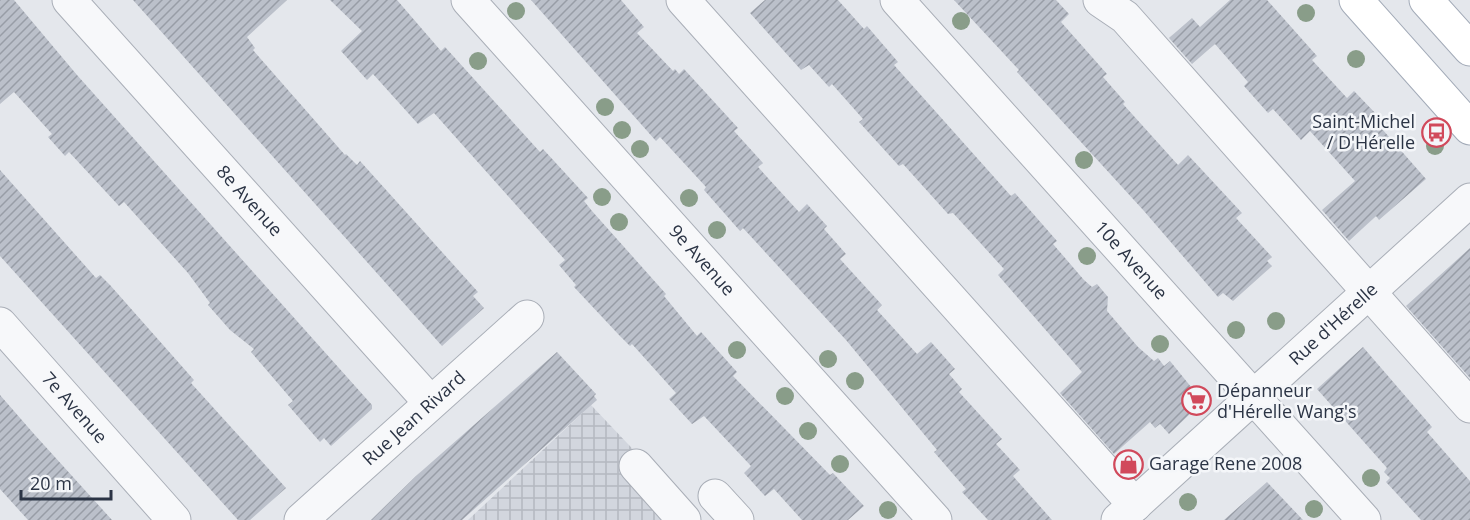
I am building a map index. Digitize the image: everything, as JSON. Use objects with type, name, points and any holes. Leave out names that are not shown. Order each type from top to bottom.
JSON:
[{"type":"main road","points":[[1356,0],[1470,128]]},
{"type":"main road","points":[[1426,0],[1470,49]]},
{"type":"street","name":"8e Avenue","points":[[69,0],[430,402]]},
{"type":"street","name":"9e Avenue","points":[[468,0],[935,520]]},
{"type":"street","points":[[683,0],[1138,511]]},
{"type":"street","name":"10e Avenue","points":[[897,0],[1364,520]]},
{"type":"street","points":[[1100,0],[1125,17],[1470,406]]},
{"type":"street","name":"Rue d'Hérelle","points":[[1138,511],[1254,397],[1470,201]]},
{"type":"street","name":"Rue Jean Rivard","points":[[301,520],[526,317]]},
{"type":"street","name":"7e Avenue","points":[[0,324],[174,520]]},
{"type":"street","points":[[636,466],[684,520]]},
{"type":"street","points":[[715,496],[737,520]]},
{"type":"shaded area","points":[[591,405],[700,520],[468,520]]},
{"type":"building","points":[[0,0],[14,0],[77,75],[372,405],[372,409],[331,446],[324,438],[320,442],[288,405],[293,401],[251,352],[254,349],[230,330],[208,305],[210,303],[188,273],[124,202],[119,206],[69,152],[65,156],[48,137],[52,134],[14,92],[0,104]]},
{"type":"building","points":[[133,0],[287,0],[247,37],[255,48],[253,50],[345,155],[357,165],[360,161],[478,292],[473,296],[484,308],[442,346]]},
{"type":"building","points":[[330,0],[397,0],[441,51],[445,47],[540,152],[543,149],[588,198],[584,201],[666,294],[664,296],[697,336],[701,332],[737,372],[733,376],[830,475],[833,473],[864,506],[848,520],[802,520],[774,489],[765,496],[744,473],[751,466],[704,416],[692,424],[669,399],[676,393],[632,344],[630,346],[574,287],[576,285],[559,265],[565,260],[434,113],[418,124],[373,74],[367,80],[341,51],[362,31]]},
{"type":"building","points":[[531,0],[621,0],[644,27],[637,33],[673,71],[675,69],[679,74],[684,69],[738,128],[734,131],[763,163],[758,167],[799,212],[807,204],[827,226],[824,229],[846,254],[840,259],[882,305],[877,310],[917,354],[931,342],[955,369],[949,374],[962,389],[959,392],[1002,439],[996,444],[1020,470],[1013,476],[1052,520],[988,520],[962,492],[966,489],[934,452],[937,450],[846,340],[743,228],[740,231],[704,190],[706,187],[660,137],[656,141]]},
{"type":"building","points":[[765,0],[838,0],[864,29],[867,26],[898,62],[894,65],[1011,196],[1015,193],[1057,241],[1053,244],[1084,280],[1092,287],[1097,284],[1108,297],[1107,311],[1138,347],[1154,361],[1158,358],[1164,366],[1170,361],[1196,393],[1194,410],[1169,434],[1160,424],[1155,428],[1150,422],[1114,454],[1060,393],[1082,372],[998,275],[1004,269],[953,213],[948,214],[903,164],[899,166],[859,122],[863,119],[832,84],[829,87],[809,65],[801,70],[750,13]]},
{"type":"building","points":[[954,0],[1056,0],[1069,14],[1061,22],[1107,74],[1103,77],[1125,102],[1123,104],[1178,165],[1188,155],[1242,213],[1236,218],[1272,257],[1267,261],[1272,266],[1233,301],[1223,293],[1218,297],[1144,211],[1017,72],[1019,70]]},
{"type":"building","points":[[1230,0],[1267,0],[1317,56],[1312,60],[1347,98],[1354,91],[1379,117],[1375,121],[1426,179],[1379,220],[1376,216],[1349,241],[1322,210],[1355,181],[1310,131],[1301,140],[1273,109],[1268,113],[1244,86],[1248,82],[1215,44],[1192,64],[1169,38],[1192,18],[1200,27]]},
{"type":"building","points":[[0,170],[96,278],[100,275],[110,285],[194,380],[191,383],[286,488],[250,520],[238,520],[0,256]]},
{"type":"building","points":[[1470,248],[1470,378],[1406,306]]},
{"type":"building","points":[[1363,347],[1432,427],[1427,432],[1470,481],[1470,520],[1421,520],[1386,482],[1390,478],[1384,472],[1387,468],[1317,389]]},
{"type":"building","points":[[557,352],[596,394],[594,396],[597,400],[462,520],[371,520],[416,476]]},
{"type":"building","points":[[0,395],[112,520],[28,520],[0,489]]},
{"type":"building","points":[[1267,482],[1303,520],[1224,520]]},
{"type":"place","name":"Saint-Michel / D'Hérelle","points":[[1436,132]]},
{"type":"place","name":"Dépanneur d'Hérelle Wang's","points":[[1196,401]]},
{"type":"place","name":"Garage Rene 2008","points":[[1128,464]]}]
